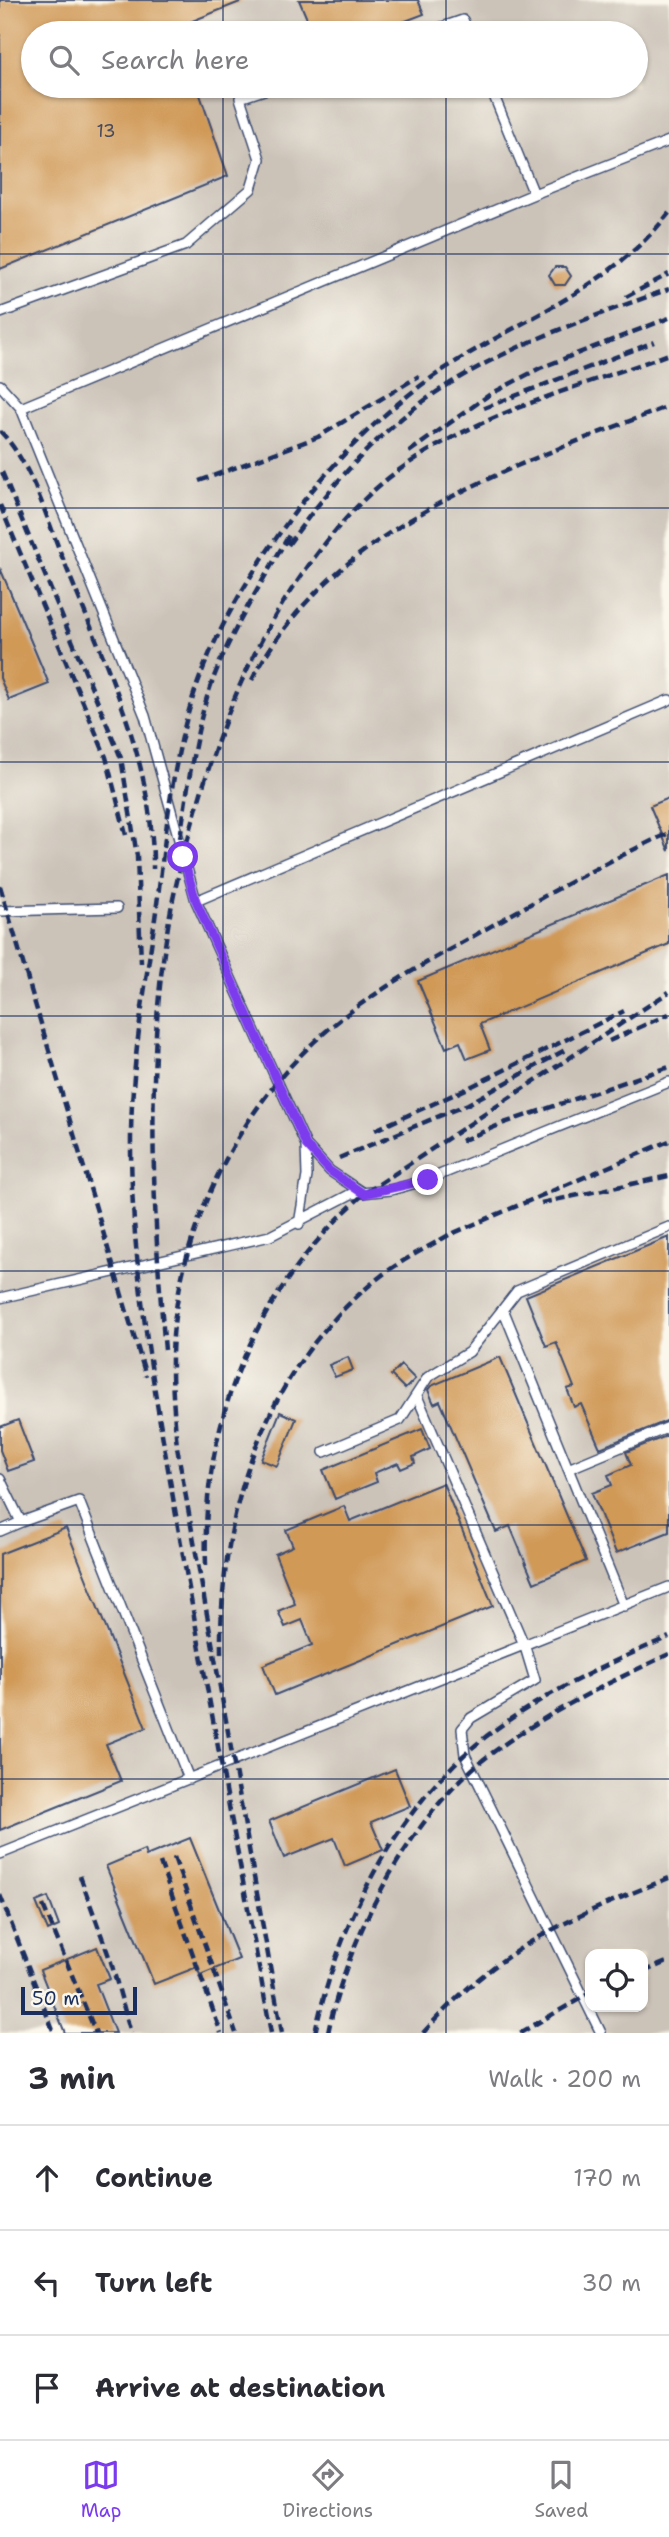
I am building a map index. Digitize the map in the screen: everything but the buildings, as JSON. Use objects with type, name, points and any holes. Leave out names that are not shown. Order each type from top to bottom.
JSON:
[{"type":"lane","points":[[0,313],[186,245],[251,189],[260,159],[240,99],[243,98]]},
{"type":"lane","points":[[495,98],[534,194]]},
{"type":"lane","points":[[21,408],[534,194],[669,141]]},
{"type":"lane","points":[[0,385],[21,408],[145,716],[196,901],[306,1145],[330,1171],[364,1194]]},
{"type":"lane","points":[[196,901],[669,700]]},
{"type":"lane","points":[[0,911],[117,908]]},
{"type":"lane","points":[[0,1298],[270,1236],[299,1224],[343,1198],[428,1180],[669,1082]]},
{"type":"lane","points":[[299,1224],[307,1176],[306,1145]]},
{"type":"lane","points":[[324,1452],[400,1420],[435,1371],[469,1352],[517,1291],[669,1227]]},
{"type":"lane","points":[[503,1309],[624,1606]]},
{"type":"lane","points":[[416,1396],[525,1647],[536,1681],[471,1718],[462,1729],[462,1745],[601,2033]]},
{"type":"lane","points":[[568,1469],[669,1427]]},
{"type":"lane","points":[[0,1479],[21,1522]]},
{"type":"lane","points":[[0,1531],[79,1501],[189,1779]]},
{"type":"lane","points":[[0,1854],[525,1647],[669,1587]]},
{"type":"shaded area","points":[[0,0],[669,0],[669,2033],[0,2033]]},
{"type":"railway","points":[[271,2033],[162,1433],[147,1339],[132,1196],[131,1118],[136,1057],[171,796],[181,743],[204,666],[240,593],[301,504],[334,465],[390,410],[431,378],[595,280],[622,261],[669,213]]},
{"type":"railway","points":[[626,297],[669,274]]},
{"type":"railway","points":[[288,545],[323,498],[363,454],[429,397],[505,353],[669,289]]},
{"type":"railway","points":[[409,452],[489,395],[540,368],[669,318]]},
{"type":"railway","points":[[484,408],[654,342]]},
{"type":"railway","points":[[165,1350],[157,1249],[154,1091],[160,988],[166,939],[176,883],[201,793],[230,709],[254,655],[283,604],[320,550],[355,509],[395,473],[426,452],[493,418],[669,354]]},
{"type":"railway","points":[[199,481],[318,437],[419,376]]},
{"type":"railway","points":[[252,680],[286,626],[329,580],[379,540],[433,507],[491,477],[669,406]]},
{"type":"railway","points":[[0,431],[30,475],[123,710],[145,788],[153,869]]},
{"type":"railway","points":[[2,472],[121,758],[137,856],[141,963]]},
{"type":"railway","points":[[0,505],[106,757],[126,835]]},
{"type":"railway","points":[[180,838],[198,730],[215,673],[244,613],[289,535]]},
{"type":"railway","points":[[282,2033],[177,1447],[172,1350],[178,1295],[187,1255],[217,1176],[237,1139],[286,1071],[332,1026],[392,983],[524,907],[669,833]]},
{"type":"railway","points":[[0,886],[146,1376]]},
{"type":"railway","points":[[206,1565],[207,1511],[213,1459],[225,1409],[243,1361],[265,1315],[293,1272],[326,1231],[364,1194],[669,992]]},
{"type":"railway","points":[[375,1130],[464,1090],[624,1011]]},
{"type":"railway","points":[[609,1041],[669,1014]]},
{"type":"railway","points":[[339,1158],[468,1104],[565,1050]]},
{"type":"railway","points":[[461,1141],[504,1123],[669,1067]]},
{"type":"railway","points":[[221,1654],[229,1547],[240,1496],[256,1446],[278,1398],[306,1353],[340,1313],[389,1270],[449,1235],[669,1141]]},
{"type":"railway","points":[[541,1203],[669,1176]]},
{"type":"railway","points":[[315,2033],[337,1957],[368,1883],[410,1815],[435,1784],[463,1756],[508,1720],[588,1674],[669,1637]]},
{"type":"railway","points":[[328,2033],[337,1996],[366,1919],[408,1845],[433,1811],[460,1781],[509,1741],[553,1713],[669,1654]]},
{"type":"railway","points":[[174,1857],[236,2033]]},
{"type":"railway","points":[[160,1862],[221,2033]]},
{"type":"railway","points":[[80,1876],[111,1962],[131,2033]]},
{"type":"railway","points":[[423,2033],[451,2003],[507,1957],[566,1923],[669,1878]]},
{"type":"railway","points":[[0,1895],[54,2033]]},
{"type":"railway","points":[[43,1905],[96,2033]]},
{"type":"railway","points":[[648,1970],[669,1961]]},
{"type":"railway","points":[[520,2033],[585,1996]]},
{"type":"route","points":[[183,857],[196,901],[306,1145],[330,1171],[364,1194],[428,1180]]}]
